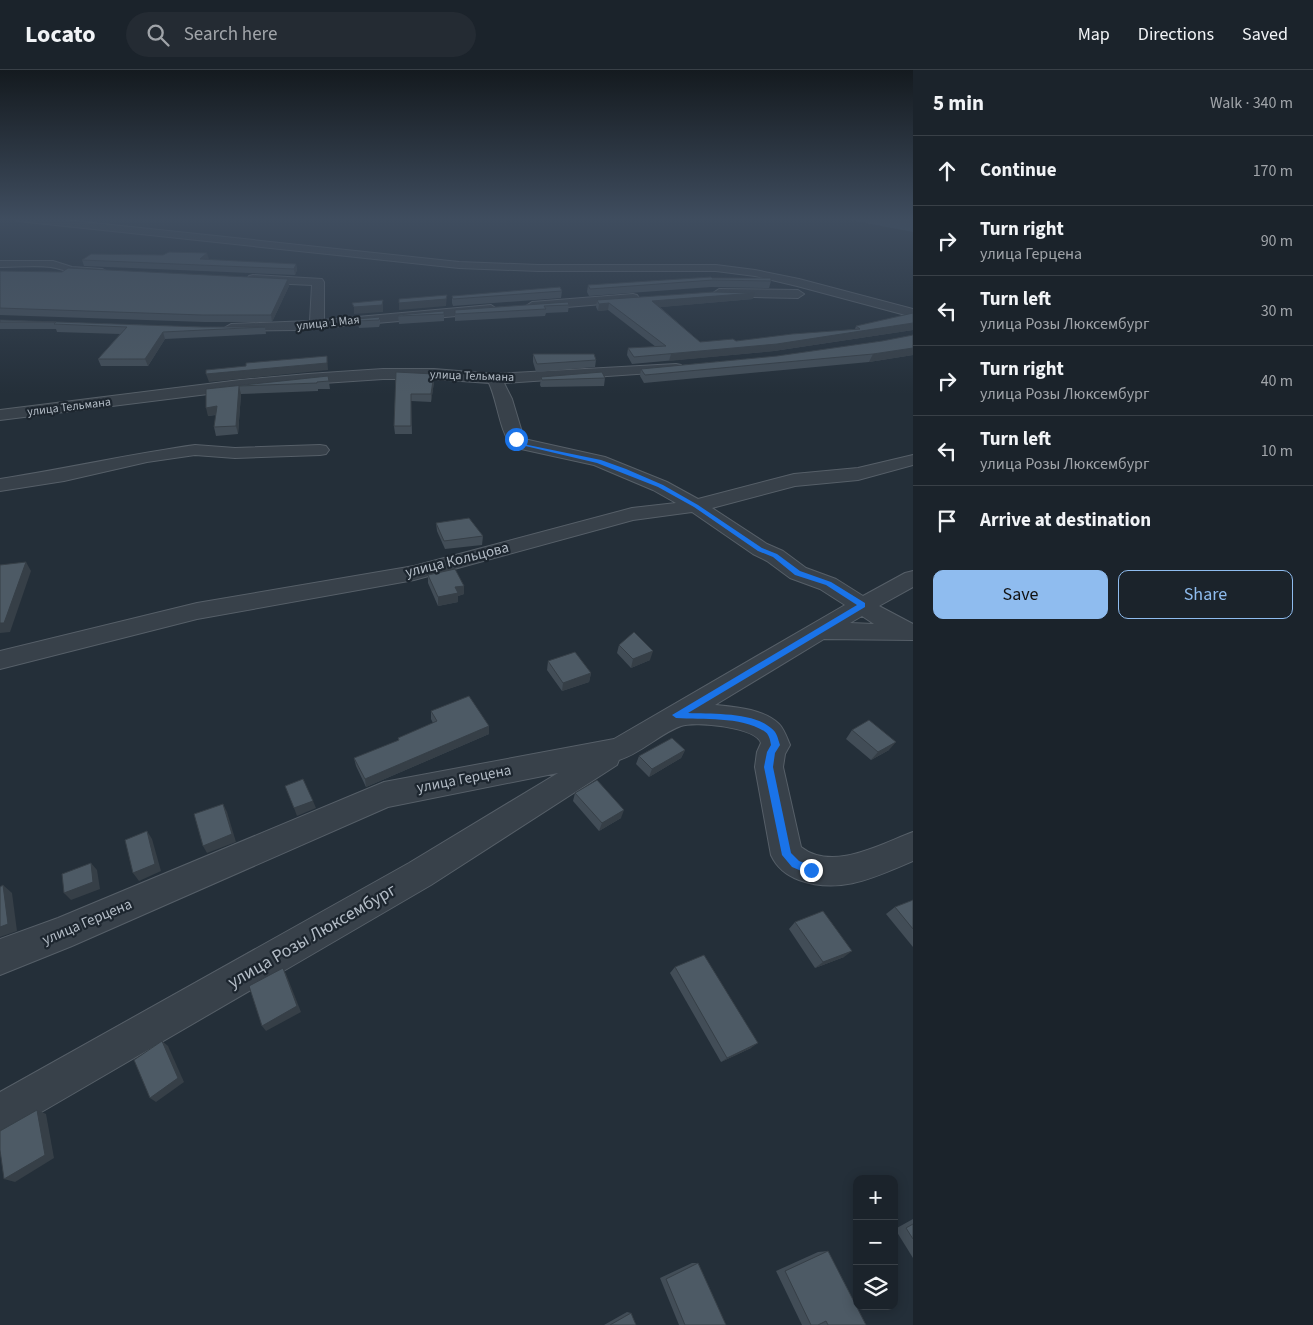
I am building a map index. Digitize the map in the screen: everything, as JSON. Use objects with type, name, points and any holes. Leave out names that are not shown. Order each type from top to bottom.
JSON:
[{"type":"street","points":[[769,277],[913,313]]},
{"type":"street","points":[[240,278],[318,282],[317,324]]},
{"type":"street","points":[[701,294],[835,294]]},
{"type":"street","points":[[522,307],[643,297]]},
{"type":"street","name":"улица 1 Мая","points":[[213,328],[279,328],[503,308]]},
{"type":"street","name":"улица Тельмана","points":[[0,415],[230,386],[308,379],[383,374],[434,374],[495,379],[689,367]]},
{"type":"street","points":[[495,379],[504,399],[518,443],[599,461],[660,486],[696,506],[760,549],[775,556],[798,573],[828,584],[886,621],[911,633]]},
{"type":"street","points":[[0,485],[64,476],[148,457],[195,450],[235,453],[320,450]]},
{"type":"street","name":"улица Кольцова","points":[[0,660],[197,611],[414,573],[632,514],[696,506],[794,480],[858,474],[913,460]]},
{"type":"street","name":"улица Герцена","points":[[0,956],[60,934],[384,795],[620,749],[863,605],[913,578]]},
{"type":"street","points":[[819,631],[911,633]]},
{"type":"street","points":[[676,715],[734,718],[752,722],[768,729],[773,735],[776,745],[771,752],[768,767],[787,855],[795,864],[811,870],[825,872],[845,870],[870,864],[913,846]]},
{"type":"street","name":"улица Розы Люксембург","points":[[0,1114],[420,874],[620,749]]},
{"type":"building","points":[[0,277],[239,277],[288,279],[271,315],[202,315],[0,308]]},
{"type":"building","points":[[711,277],[771,278],[771,281],[713,280],[590,289],[588,285]]},
{"type":"building","points":[[560,287],[562,291],[453,299],[452,296]]},
{"type":"building","points":[[713,292],[755,293],[652,301],[700,342],[733,339],[736,341],[792,334],[860,329],[856,326],[913,313],[913,323],[777,344],[634,357],[628,348],[666,346],[609,303],[599,304],[597,300]]},
{"type":"building","points":[[447,295],[446,299],[399,303],[399,299]]},
{"type":"building","points":[[383,300],[382,305],[354,307],[352,303]]},
{"type":"building","points":[[568,302],[569,305],[544,306],[546,309],[455,314],[455,310]]},
{"type":"building","points":[[444,311],[444,314],[398,316],[398,315]]},
{"type":"building","points":[[380,317],[379,320],[358,321],[357,319]]},
{"type":"building","points":[[0,320],[202,327],[265,327],[163,332],[145,359],[98,359],[127,327],[54,324],[56,322],[0,322]]},
{"type":"building","points":[[913,335],[913,348],[873,354],[645,375],[641,369],[777,356]]},
{"type":"building","points":[[533,354],[594,354],[596,360],[537,364]]},
{"type":"building","points":[[327,356],[327,363],[206,374],[206,370],[246,366],[246,363]]},
{"type":"building","points":[[396,372],[434,374],[431,394],[411,394],[411,426],[394,426]]},
{"type":"building","points":[[602,372],[605,378],[542,380],[541,377]]},
{"type":"building","points":[[328,376],[329,381],[317,383],[239,386],[236,426],[214,427],[217,406],[206,408],[206,389]]},
{"type":"building","points":[[469,518],[483,536],[444,541],[436,523]]},
{"type":"building","points":[[26,562],[4,623],[0,623],[0,565]]},
{"type":"building","points":[[455,569],[464,586],[455,587],[458,593],[438,597],[428,575]]},
{"type":"building","points":[[634,632],[653,651],[633,659],[619,645]]},
{"type":"building","points":[[575,652],[591,673],[563,683],[548,661]]},
{"type":"building","points":[[469,696],[489,726],[365,779],[354,758],[399,740],[398,738],[437,721],[431,711]]},
{"type":"building","points":[[869,720],[896,742],[878,752],[852,730]]},
{"type":"building","points":[[672,738],[685,750],[652,769],[639,756]]},
{"type":"building","points":[[303,779],[313,801],[294,808],[285,786]]},
{"type":"building","points":[[597,780],[624,810],[602,823],[575,793]]},
{"type":"building","points":[[223,804],[232,834],[203,846],[194,814]]},
{"type":"building","points":[[147,831],[155,864],[133,873],[125,840]]},
{"type":"building","points":[[91,863],[93,882],[64,893],[62,874]]},
{"type":"building","points":[[3,885],[8,924],[0,927],[0,887]]},
{"type":"building","points":[[913,900],[913,929],[895,907]]},
{"type":"building","points":[[823,911],[852,951],[823,962],[795,922]]},
{"type":"building","points":[[704,955],[758,1043],[727,1058],[675,967]]},
{"type":"building","points":[[283,968],[297,1006],[262,1026],[249,986]]},
{"type":"building","points":[[162,1041],[178,1078],[150,1098],[134,1060]]},
{"type":"building","points":[[37,1110],[45,1155],[4,1179],[0,1150],[0,1131]]},
{"type":"building","points":[[913,1224],[913,1239],[906,1228]]},
{"type":"building","points":[[828,1251],[853,1300],[853,1310],[858,1310],[866,1325],[828,1325],[826,1321],[818,1325],[811,1325],[785,1271]]},
{"type":"building","points":[[698,1263],[726,1325],[685,1325],[666,1279]]},
{"type":"building","points":[[631,1313],[636,1325],[610,1325]]},
{"type":"route","points":[[516,439],[518,443],[527,446],[599,461],[660,486],[696,506],[760,549],[775,556],[798,573],[828,584],[863,605],[676,715],[734,718],[752,722],[768,729],[773,735],[776,745],[771,752],[768,767],[787,855],[795,864],[811,870]]}]
